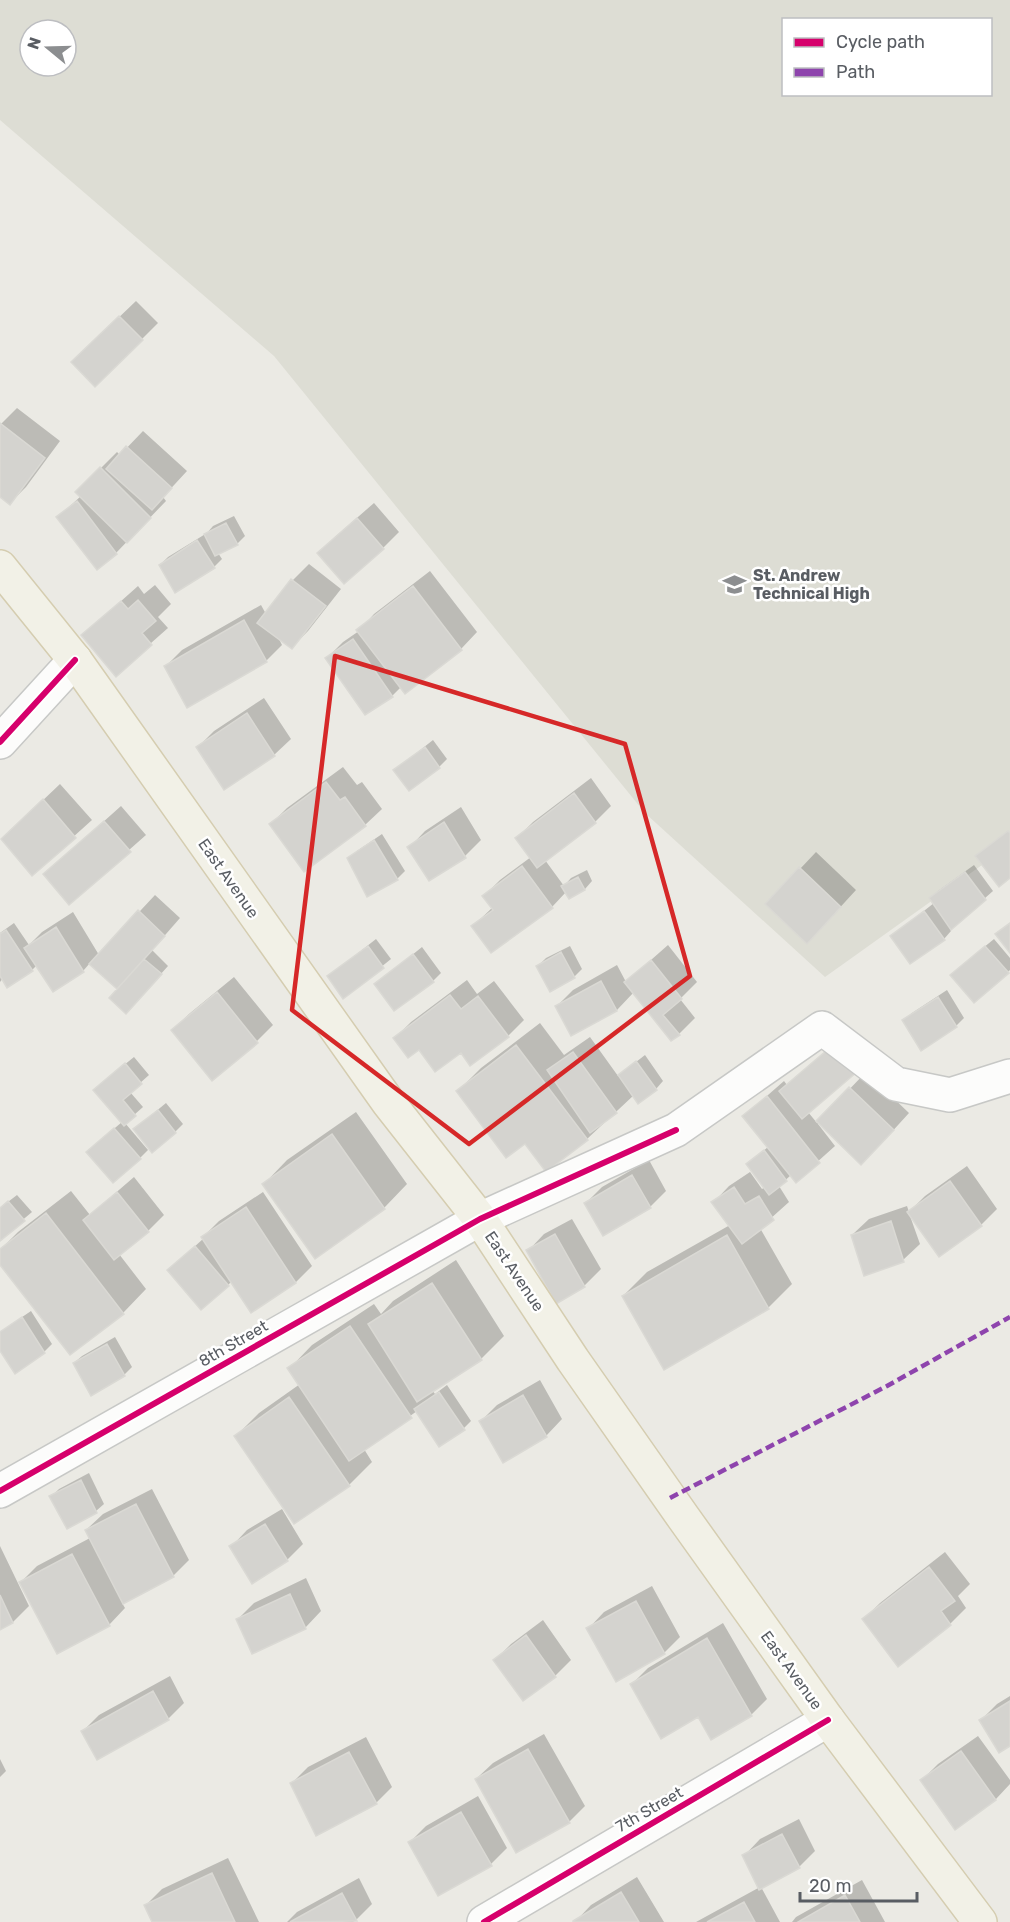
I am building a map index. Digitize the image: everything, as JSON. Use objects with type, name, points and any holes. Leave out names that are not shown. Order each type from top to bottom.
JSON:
[{"type":"main road","name":"East Avenue","points":[[0,567],[75,660],[388,1102],[480,1219],[633,1446],[828,1720],[980,1922]]},
{"type":"street","points":[[0,742],[75,660]]},
{"type":"street","name":"8th Street","points":[[0,1491],[480,1219],[676,1130],[822,1028],[896,1083],[950,1095],[1010,1076]]},
{"type":"street","name":"7th Street","points":[[484,1922],[828,1720]]},
{"type":"highlighted area","points":[[335,656],[625,744],[690,976],[469,1144],[292,1010]]},
{"type":"shaded area","name":"St. Andrew Technical High","points":[[0,0],[1010,0],[1010,845],[825,977],[645,813],[274,356],[0,120]]},
{"type":"building","points":[[119,316],[143,340],[95,387],[71,362]]},
{"type":"building","points":[[0,423],[45,458],[10,505],[0,497]]},
{"type":"building","points":[[126,446],[172,488],[152,510],[106,469]]},
{"type":"building","points":[[100,467],[151,518],[127,543],[75,492]]},
{"type":"building","points":[[77,501],[117,554],[97,570],[56,517]]},
{"type":"building","points":[[357,518],[384,549],[344,584],[317,553]]},
{"type":"building","points":[[226,523],[238,545],[215,556],[204,534]]},
{"type":"building","points":[[197,540],[215,568],[175,593],[159,565]]},
{"type":"building","points":[[291,579],[326,606],[292,649],[257,623]]},
{"type":"building","points":[[413,586],[462,650],[405,694],[356,630]]},
{"type":"building","points":[[138,600],[156,621],[142,633],[152,645],[116,677],[81,635],[121,601],[128,609]]},
{"type":"building","points":[[244,620],[267,662],[187,708],[164,666]]},
{"type":"building","points":[[353,639],[393,697],[365,715],[325,658]]},
{"type":"building","points":[[247,713],[275,756],[224,790],[196,747]]},
{"type":"building","points":[[425,747],[440,768],[409,791],[393,770]]},
{"type":"building","points":[[326,782],[340,800],[345,797],[366,826],[304,872],[269,824]]},
{"type":"building","points":[[574,793],[596,823],[537,868],[515,838]]},
{"type":"building","points":[[43,799],[76,838],[32,876],[1,839]]},
{"type":"building","points":[[104,821],[131,852],[69,905],[43,874]]},
{"type":"building","points":[[444,822],[466,858],[429,881],[407,847]]},
{"type":"building","points":[[1008,831],[1010,833],[1010,878],[999,887],[975,856]]},
{"type":"building","points":[[374,840],[398,880],[367,897],[347,858]]},
{"type":"building","points":[[522,866],[553,908],[491,953],[471,926],[493,910],[482,896]]},
{"type":"building","points":[[799,867],[841,907],[807,944],[765,904]]},
{"type":"building","points":[[965,872],[986,900],[951,930],[929,898]]},
{"type":"building","points":[[578,877],[585,890],[569,899],[561,886]]},
{"type":"building","points":[[138,910],[165,936],[117,989],[89,964]]},
{"type":"building","points":[[924,911],[945,940],[910,964],[890,936]]},
{"type":"building","points":[[1010,923],[1010,953],[995,934]]},
{"type":"building","points":[[56,927],[84,972],[53,992],[24,948]]},
{"type":"building","points":[[6,930],[33,971],[7,988],[0,976],[0,934]]},
{"type":"building","points":[[368,946],[384,968],[343,999],[327,976]]},
{"type":"building","points":[[985,946],[1009,973],[974,1003],[950,975]]},
{"type":"building","points":[[561,952],[575,978],[550,992],[536,966]]},
{"type":"building","points":[[413,954],[434,982],[394,1011],[374,984]]},
{"type":"building","points":[[144,959],[162,974],[126,1014],[109,998]]},
{"type":"building","points":[[651,960],[682,999],[663,1015],[680,1035],[671,1041],[624,982]]},
{"type":"building","points":[[601,981],[617,1011],[571,1036],[555,1006]]},
{"type":"building","points":[[217,992],[258,1043],[212,1081],[171,1030]]},
{"type":"building","points":[[450,995],[461,1009],[478,996],[509,1037],[470,1066],[461,1053],[435,1072],[419,1050],[408,1058],[393,1038]]},
{"type":"building","points":[[938,997],[957,1027],[921,1051],[902,1020]]},
{"type":"building","points":[[834,1044],[857,1072],[802,1119],[779,1091]]},
{"type":"building","points":[[516,1045],[588,1140],[546,1172],[525,1144],[506,1158],[456,1091]]},
{"type":"building","points":[[573,1052],[617,1113],[590,1133],[547,1070]]},
{"type":"building","points":[[636,1061],[657,1090],[638,1104],[618,1075]]},
{"type":"building","points":[[125,1063],[142,1084],[123,1100],[136,1116],[124,1126],[93,1090]]},
{"type":"building","points":[[849,1087],[894,1130],[861,1165],[816,1121]]},
{"type":"building","points":[[767,1096],[820,1163],[796,1183],[742,1116]]},
{"type":"building","points":[[158,1110],[176,1133],[152,1153],[133,1129]]},
{"type":"building","points":[[114,1128],[141,1159],[113,1183],[86,1152]]},
{"type":"building","points":[[332,1134],[385,1209],[315,1259],[262,1184]]},
{"type":"building","points":[[764,1150],[787,1181],[769,1195],[746,1164]]},
{"type":"building","points":[[632,1175],[651,1208],[603,1236],[584,1203]]},
{"type":"building","points":[[950,1181],[982,1226],[939,1257],[907,1212]]},
{"type":"building","points":[[734,1187],[745,1204],[759,1196],[774,1220],[742,1244],[711,1202]]},
{"type":"building","points":[[117,1192],[149,1232],[114,1260],[83,1220]]},
{"type":"building","points":[[8,1201],[25,1221],[0,1241],[0,1208]]},
{"type":"building","points":[[246,1207],[296,1283],[251,1313],[201,1237]]},
{"type":"building","points":[[46,1213],[124,1314],[70,1355],[0,1265],[0,1249]]},
{"type":"building","points":[[891,1221],[904,1262],[864,1276],[851,1235]]},
{"type":"building","points":[[555,1234],[585,1287],[556,1304],[526,1250]]},
{"type":"building","points":[[727,1235],[769,1309],[664,1370],[622,1296]]},
{"type":"building","points":[[195,1246],[229,1286],[201,1310],[167,1270]]},
{"type":"building","points":[[432,1283],[482,1360],[417,1402],[368,1324]]},
{"type":"building","points":[[22,1317],[45,1353],[15,1374],[0,1351],[0,1332]]},
{"type":"building","points":[[350,1326],[412,1418],[349,1461],[287,1368]]},
{"type":"building","points":[[107,1344],[125,1376],[91,1396],[73,1363]]},
{"type":"building","points":[[439,1392],[465,1430],[439,1447],[414,1409]]},
{"type":"building","points":[[523,1395],[547,1437],[503,1463],[479,1421]]},
{"type":"building","points":[[289,1397],[350,1486],[294,1524],[234,1436]]},
{"type":"building","points":[[81,1480],[97,1513],[67,1529],[49,1496]]},
{"type":"building","points":[[136,1504],[174,1577],[123,1604],[85,1530]]},
{"type":"building","points":[[265,1524],[288,1561],[252,1584],[229,1546]]},
{"type":"building","points":[[72,1554],[110,1626],[57,1654],[19,1582]]},
{"type":"building","points":[[929,1567],[955,1601],[941,1611],[951,1625],[898,1667],[862,1619]]},
{"type":"building","points":[[290,1594],[306,1629],[252,1654],[236,1619]]},
{"type":"building","points":[[0,1595],[13,1623],[0,1630]]},
{"type":"building","points":[[636,1601],[665,1654],[616,1682],[586,1628]]},
{"type":"building","points":[[526,1635],[556,1677],[523,1701],[493,1660]]},
{"type":"building","points":[[707,1638],[752,1716],[711,1740],[698,1717],[661,1739],[630,1684]]},
{"type":"building","points":[[153,1691],[169,1720],[97,1760],[81,1731]]},
{"type":"building","points":[[1010,1701],[1010,1746],[999,1753],[979,1720]]},
{"type":"building","points":[[528,1749],[570,1823],[516,1853],[475,1779]]},
{"type":"building","points":[[961,1751],[996,1800],[955,1830],[920,1780]]},
{"type":"building","points":[[349,1752],[377,1804],[316,1836],[290,1783]]},
{"type":"building","points":[[461,1812],[492,1866],[438,1896],[408,1842]]},
{"type":"building","points":[[782,1834],[800,1868],[759,1890],[742,1855]]},
{"type":"building","points":[[212,1873],[235,1922],[152,1922],[144,1905]]},
{"type":"building","points":[[621,1892],[639,1922],[573,1922],[573,1921]]},
{"type":"building","points":[[342,1893],[357,1921],[290,1922]]},
{"type":"building","points":[[845,1895],[860,1922],[798,1922]]},
{"type":"building","points":[[744,1902],[755,1922],[707,1922]]},
{"type":"marked path","points":[[670,1498],[887,1386],[1010,1317]]},
{"type":"cycle path","points":[[0,742],[75,660]]},
{"type":"cycle path","points":[[0,1491],[480,1219],[676,1130]]},
{"type":"cycle path","points":[[484,1922],[828,1720]]},
{"type":"place","name":"St. Andrew Technical High","points":[[735,584]]}]
